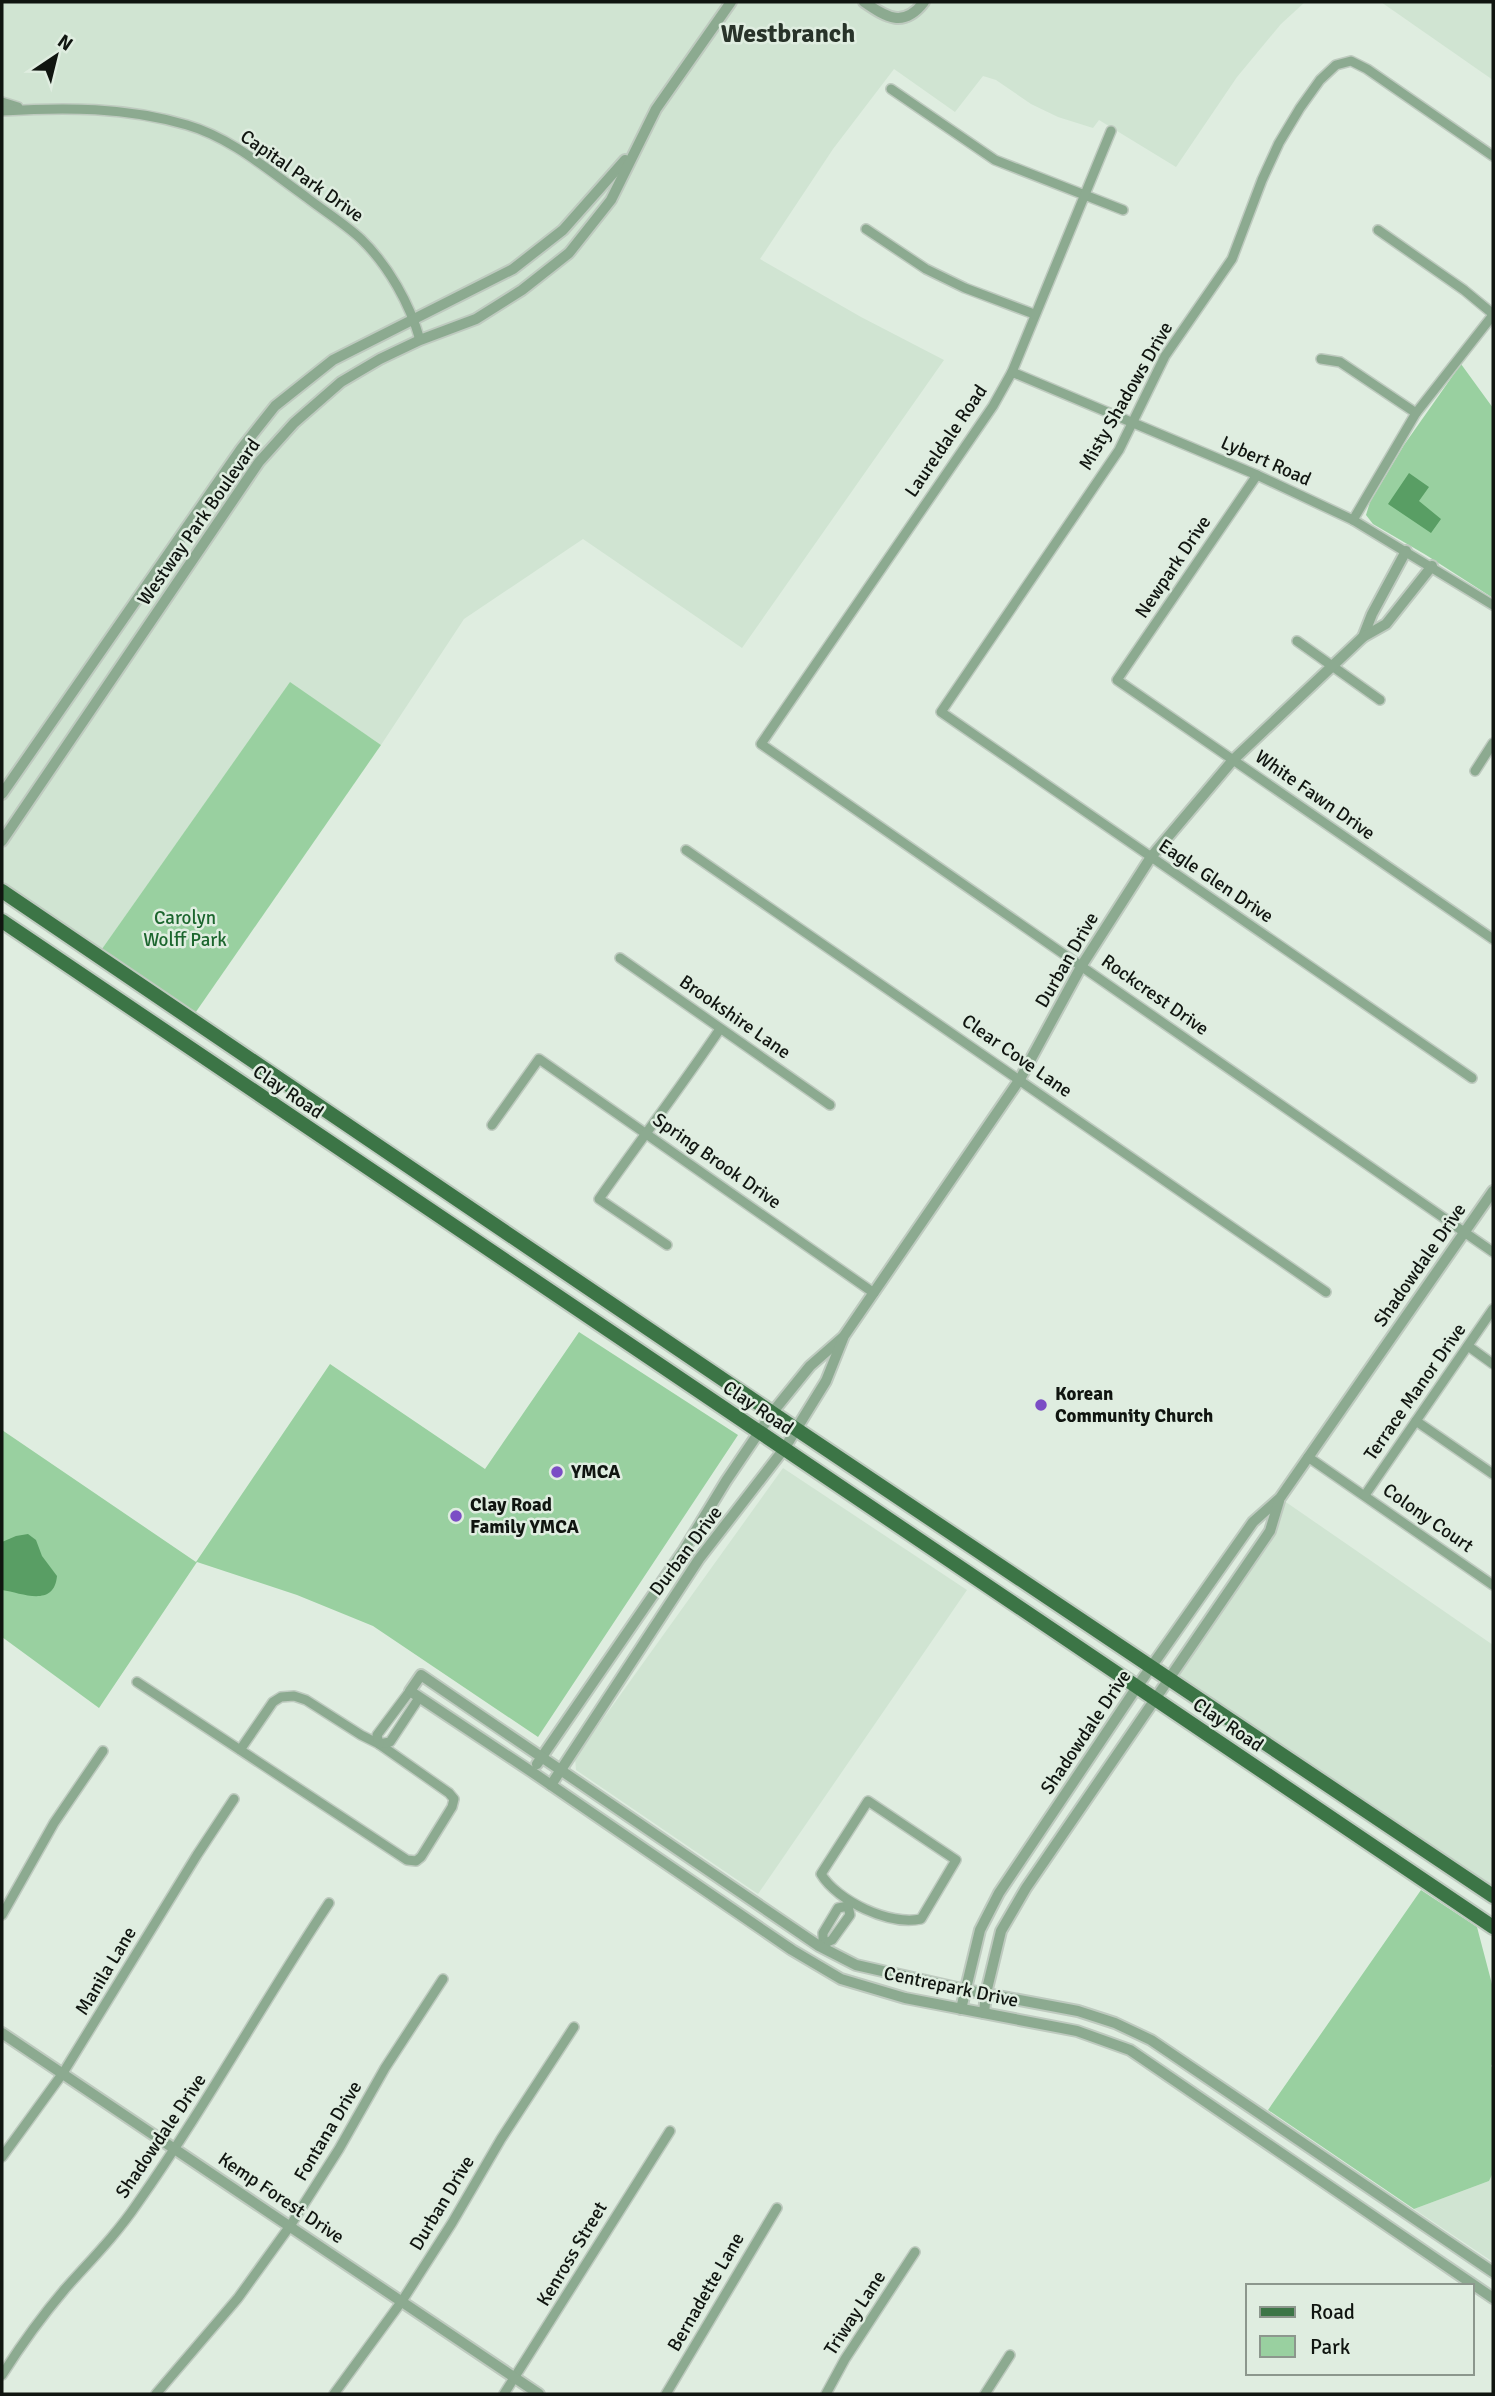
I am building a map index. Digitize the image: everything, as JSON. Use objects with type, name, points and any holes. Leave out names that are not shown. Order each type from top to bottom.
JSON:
[{"type":"main road","name":"Clay Road","points":[[2,891],[772,1413],[1493,1896]]},
{"type":"main road","name":"Clay Road","points":[[2,921],[1493,1927]]},
{"type":"main road","points":[[190,1048],[203,1028]]},
{"type":"main road","points":[[318,1135],[331,1113]]},
{"type":"main road","points":[[458,1230],[472,1209]]},
{"type":"main road","points":[[610,1331],[624,1312]]},
{"type":"main road","points":[[911,1535],[926,1516]]},
{"type":"main road","points":[[1364,1840],[1377,1818]]},
{"type":"street","name":"Westway Park Boulevard","points":[[2,841],[259,462],[294,422],[341,382],[420,340],[477,319],[522,290],[569,253],[611,200],[656,109],[731,2]]},
{"type":"street","points":[[864,2],[880,13],[897,18],[909,17],[924,2]]},
{"type":"street","name":"Misty Shadows Drive","points":[[941,712],[1119,450],[1165,356],[1232,259],[1252,203],[1279,143],[1320,80],[1336,65],[1351,61],[1493,156]]},
{"type":"street","points":[[891,89],[995,160],[1123,210]]},
{"type":"street","name":"Capital Park Drive","points":[[2,102],[26,109]]},
{"type":"street","name":"Capital Park Drive","points":[[2,111],[75,108],[132,112],[189,126],[218,138],[251,158],[362,240],[381,263],[414,319],[420,340]]},
{"type":"street","name":"Laureldale Road","points":[[761,744],[993,406],[1012,372],[1111,131]]},
{"type":"street","name":"Westway Park Boulevard","points":[[2,794],[241,449],[275,406],[333,360],[513,269],[563,230],[634,151]]},
{"type":"street","points":[[866,229],[926,269],[965,288],[1034,314]]},
{"type":"street","points":[[1353,520],[1416,413],[1493,314],[1464,290],[1378,230]]},
{"type":"street","points":[[1321,359],[1340,362],[1416,413]]},
{"type":"street","name":"Lybert Road","points":[[1012,372],[1257,475],[1353,520],[1493,605]]},
{"type":"street","name":"Newpark Drive","points":[[1117,680],[1257,475]]},
{"type":"street","name":"Durban Drive","points":[[1363,637],[1372,614],[1406,551]]},
{"type":"street","name":"Durban Drive","points":[[551,1785],[699,1559],[784,1449],[826,1381],[844,1336],[1020,1079],[1082,965],[1151,857],[1233,760],[1363,637],[1387,624],[1432,566]]},
{"type":"street","points":[[1297,641],[1380,700]]},
{"type":"street","name":"White Fawn Drive","points":[[1117,680],[1493,939]]},
{"type":"street","name":"Eagle Glen Drive","points":[[941,712],[1472,1078]]},
{"type":"street","points":[[1475,771],[1493,743]]},
{"type":"street","name":"Rockcrest Drive","points":[[761,744],[1493,1252]]},
{"type":"street","name":"Clear Cove Lane","points":[[686,850],[1326,1292]]},
{"type":"street","name":"Brookshire Lane","points":[[620,958],[830,1105]]},
{"type":"street","points":[[667,1245],[599,1199],[720,1029]]},
{"type":"street","name":"Spring Brook Drive","points":[[492,1125],[538,1059],[874,1293]]},
{"type":"street","name":"Shadowdale Drive","points":[[961,2009],[980,1930],[999,1893],[1137,1687],[1253,1522],[1280,1498],[1493,1191]]},
{"type":"street","name":"Terrace Manor Drive","points":[[1365,1495],[1493,1309]]},
{"type":"street","name":"Durban Drive","points":[[532,1772],[684,1550],[772,1413],[810,1366],[844,1336]]},
{"type":"street","points":[[1468,1346],[1493,1364]]},
{"type":"street","points":[[1416,1421],[1493,1474]]},
{"type":"street","name":"Colony Court","points":[[1308,1457],[1493,1585]]},
{"type":"street","name":"Shadowdale Drive","points":[[984,2013],[986,1993],[1001,1931],[1051,1852],[1270,1531],[1280,1498]]},
{"type":"street","name":"Centrepark Drive","points":[[1472,2283],[1130,2050],[1077,2031],[905,1998],[841,1979],[414,1694],[421,1675],[688,1857],[821,1945],[856,1965],[966,1990],[1078,2011],[1151,2040],[1493,2272]]},
{"type":"street","points":[[137,1682],[240,1751],[407,1860],[416,1861],[443,1824],[454,1799],[379,1744],[306,1700],[294,1696],[281,1696],[273,1702],[240,1751]]},
{"type":"street","points":[[379,1744],[377,1735],[390,1717],[414,1694]]},
{"type":"street","points":[[379,1744],[390,1742],[402,1725],[414,1694]]},
{"type":"street","points":[[390,1717],[402,1725]]},
{"type":"street","points":[[2,1915],[54,1823],[103,1751]]},
{"type":"street","name":"Manila Lane","points":[[2,2157],[63,2073],[234,1799]]},
{"type":"street","points":[[813,1962],[821,1945],[832,1940],[850,1915],[849,1904],[828,1885],[821,1874],[869,1801],[956,1860],[921,1919],[910,1921],[849,1904]]},
{"type":"street","points":[[1034,1840],[1051,1852]]},
{"type":"street","points":[[678,1871],[688,1857]]},
{"type":"street","name":"Shadowdale Drive","points":[[2,2375],[65,2290],[126,2218],[176,2149],[329,1903]]},
{"type":"street","name":"Fontana Drive","points":[[156,2394],[238,2298],[290,2226],[340,2149],[385,2067],[443,1979]]},
{"type":"street","name":"Durban Drive","points":[[334,2394],[402,2301],[501,2139],[574,2027]]},
{"type":"street","points":[[1119,2046],[1128,2029]]},
{"type":"street","name":"Kemp Forest Drive","points":[[2,2033],[539,2394]]},
{"type":"street","points":[[1234,2121],[1245,2104]]},
{"type":"street","name":"Kenross Street","points":[[504,2394],[670,2131]]},
{"type":"street","points":[[1354,2203],[1365,2186]]},
{"type":"street","name":"Bernadette Lane","points":[[666,2394],[777,2208]]},
{"type":"street","name":"Triway Lane","points":[[826,2394],[845,2358],[915,2252]]},
{"type":"street","points":[[1472,2283],[1483,2266]]},
{"type":"street","name":"Centrepark Drive","points":[[1474,2284],[1493,2298]]},
{"type":"street","points":[[985,2394],[1010,2355]]},
{"type":"shaded area","points":[[2,2],[1305,2],[1281,24],[1237,77],[1176,167],[1099,120],[1093,128],[1058,117],[1031,104],[996,80],[983,76],[955,112],[894,69],[833,149],[760,259],[861,317],[944,360],[742,648],[583,539],[464,619],[381,745],[290,683],[97,956],[2,891]]},
{"type":"shaded area","points":[[1381,2],[1493,2],[1493,80]]},
{"type":"shaded area","points":[[1409,473],[1429,487],[1419,501],[1441,519],[1431,533],[1388,504]]},
{"type":"shaded area","points":[[783,1468],[967,1590],[758,1894],[576,1770],[575,1758]]},
{"type":"shaded area","points":[[1280,1498],[1493,1645],[1493,1896],[1170,1679],[1270,1531]]},
{"type":"shaded area","points":[[28,1534],[36,1540],[42,1556],[57,1576],[55,1586],[44,1595],[2,1590],[2,1542]]},
{"type":"shaded area","points":[[1493,2173],[1493,2262],[1414,2209],[1489,2181]]},
{"type":"green space","points":[[1461,364],[1493,408],[1493,598],[1373,524],[1366,515],[1370,502],[1404,445]]},
{"type":"green space","name":"Carolyn Wolff Park","points":[[290,682],[381,745],[191,1019],[97,956]]},
{"type":"green space","name":"Clay Road Family YMCA","points":[[579,1332],[738,1435],[538,1737],[373,1626],[297,1595],[197,1562],[99,1708],[2,1637],[2,1430],[196,1562],[330,1364],[485,1469]]},
{"type":"green space","points":[[1421,1890],[1477,1927],[1493,1988],[1493,2173],[1489,2181],[1414,2209],[1268,2110]]},
{"type":"place","name":"Korean Community Church","points":[[1041,1405]]},
{"type":"place","name":"YMCA","points":[[557,1472]]},
{"type":"place","name":"Clay Road Family YMCA","points":[[456,1516]]},
{"type":"district","name":"Westbranch","points":[[788,34]]}]
